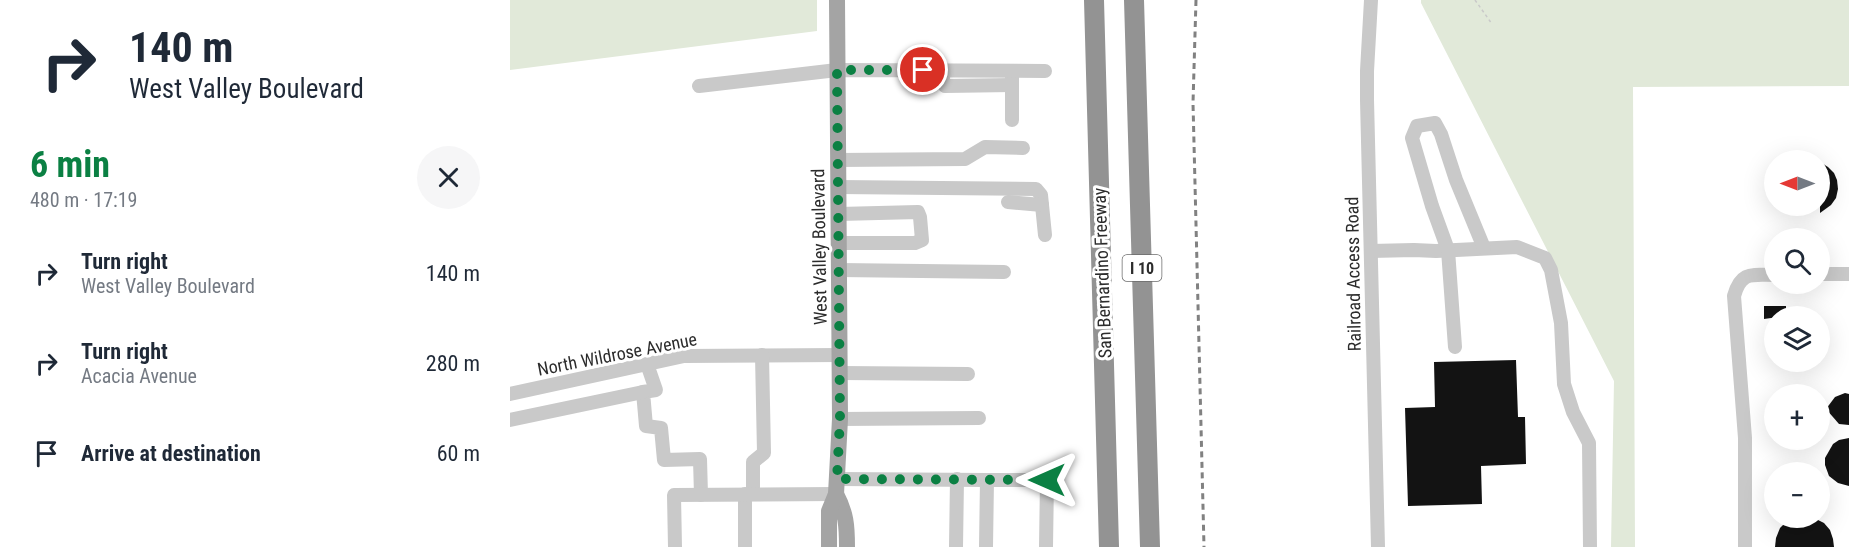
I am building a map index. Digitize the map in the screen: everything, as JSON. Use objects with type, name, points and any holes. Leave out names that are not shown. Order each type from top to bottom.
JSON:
[{"type":"highway","name":"San Bernardino Freeway","points":[[1094,0],[1109,547]]},
{"type":"highway","name":"I 10","points":[[1134,0],[1150,547]]},
{"type":"highway","points":[[1096,547],[1097,465],[1106,383]]},
{"type":"main road","name":"West Valley Boulevard","points":[[829,547],[829,511],[837,486],[840,419],[837,0]]},
{"type":"main road","name":"West Valley Boulevard","points":[[837,486],[847,524],[847,547]]},
{"type":"street","name":"Railroad Access Road","points":[[1371,0],[1367,70],[1378,547]]},
{"type":"street","points":[[699,86],[837,70],[1045,71]]},
{"type":"street","points":[[944,70],[943,84],[945,86],[1012,86]]},
{"type":"street","points":[[1012,70],[1012,120]]},
{"type":"street","points":[[1455,347],[1448,250],[1412,138],[1418,126],[1435,123],[1484,248]]},
{"type":"street","points":[[838,160],[965,159],[985,147],[1023,148]]},
{"type":"street","points":[[838,187],[1033,188],[1039,191],[1045,235]]},
{"type":"street","points":[[1008,202],[1042,205]]},
{"type":"street","points":[[838,214],[918,212],[922,240],[915,243],[839,243]]},
{"type":"street","points":[[1371,251],[1517,248],[1545,258],[1551,270],[1561,322],[1564,384],[1589,443],[1590,547]]},
{"type":"street","points":[[839,270],[1004,272]]},
{"type":"street","points":[[1830,274],[1849,274]]},
{"type":"street","points":[[1745,547],[1745,438],[1734,296],[1740,280],[1746,277],[1764,276]]},
{"type":"street","points":[[745,547],[753,462],[764,453],[762,355]]},
{"type":"street","name":"North Wildrose Avenue","points":[[510,393],[684,356],[840,355]]},
{"type":"street","points":[[510,420],[656,390],[647,364]]},
{"type":"street","points":[[840,373],[968,374]]},
{"type":"street","points":[[643,392],[645,426],[661,428],[664,460],[700,459],[701,495]]},
{"type":"street","points":[[840,419],[979,418]]},
{"type":"street","points":[[675,547],[674,495],[749,494],[957,479],[1047,480],[1046,547]]},
{"type":"street","points":[[956,547],[957,479]]},
{"type":"street","points":[[986,547],[987,480]]},
{"type":"path","points":[[1475,0],[1492,24]]},
{"type":"green space","points":[[510,0],[817,0],[817,31],[510,70]]},
{"type":"green space","points":[[1421,0],[1849,0],[1849,86],[1633,87],[1635,547],[1611,547],[1614,381]]},
{"type":"building","points":[[1830,169],[1837,180],[1838,189],[1831,205]]},
{"type":"building","points":[[1516,360],[1518,417],[1525,417],[1526,464],[1481,466],[1482,504],[1408,506],[1405,408],[1435,407],[1434,362]]},
{"type":"building","points":[[1845,393],[1849,394],[1849,425],[1839,424],[1830,414],[1830,404],[1835,397]]},
{"type":"building","points":[[1849,438],[1849,486],[1838,483],[1830,477],[1830,462],[1825,462],[1833,444]]},
{"type":"building","points":[[1780,528],[1828,528],[1834,547],[1775,547]]},
{"type":"railway","points":[[1196,0],[1193,103],[1204,547]]},
{"type":"route","points":[[923,70],[837,70],[840,419],[837,479],[1047,480]]}]
